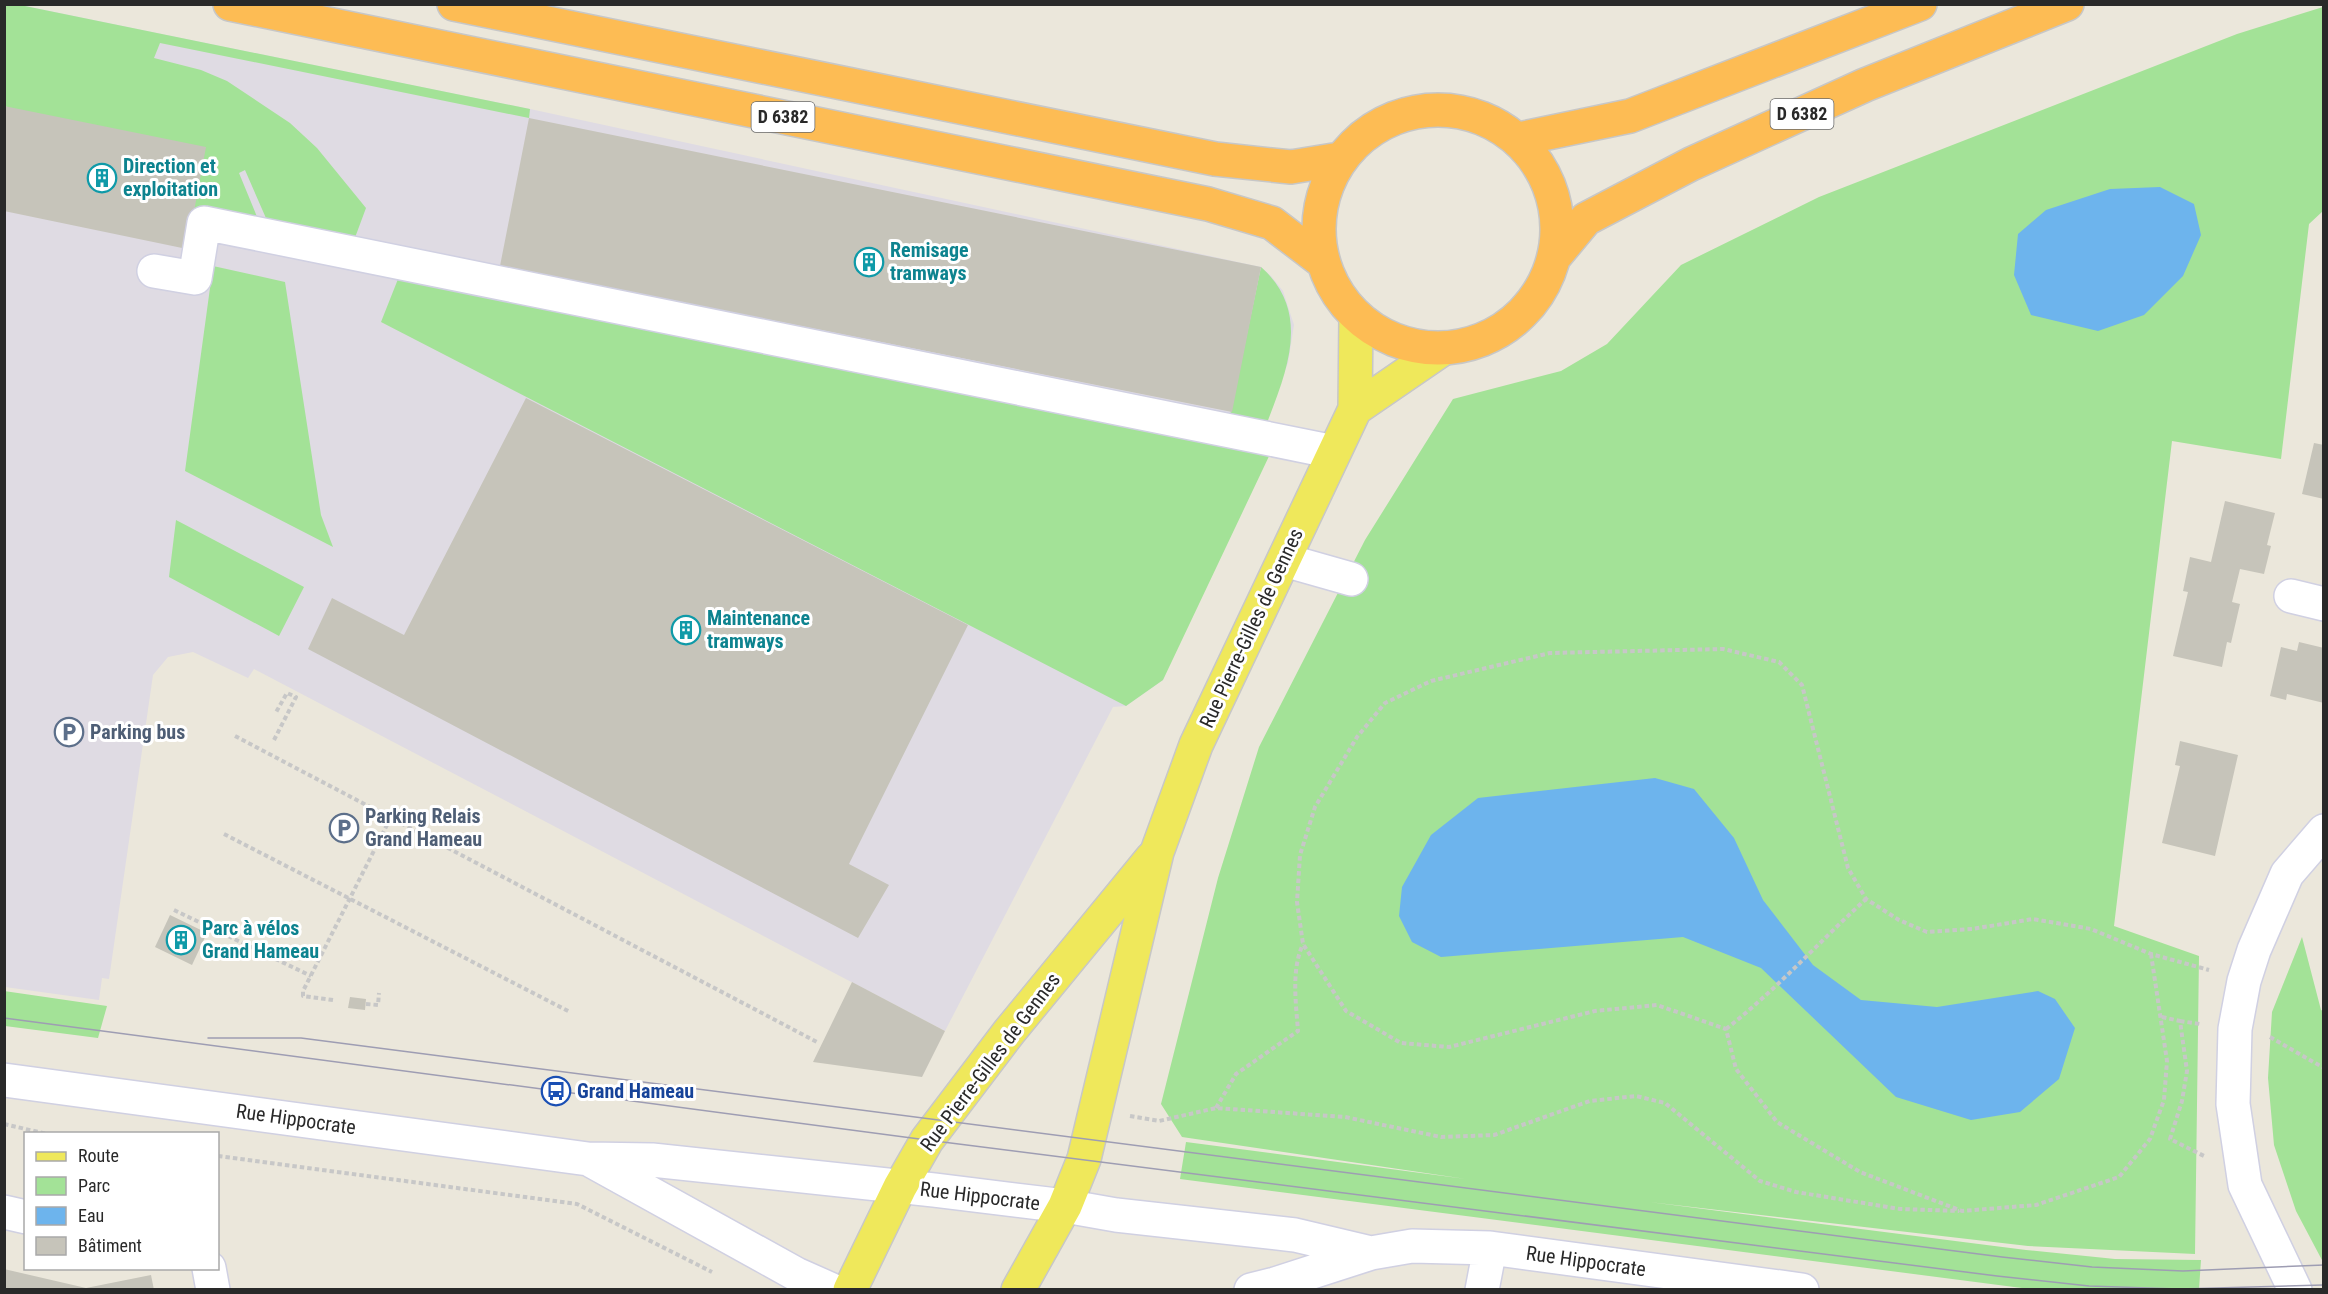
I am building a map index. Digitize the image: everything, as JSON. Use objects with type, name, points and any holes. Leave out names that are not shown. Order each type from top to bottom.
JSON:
[{"type":"highway","name":"D 6382","points":[[230,4],[1208,204],[1272,224],[1323,262]]},
{"type":"highway","name":"D 6382","points":[[454,4],[1215,159],[1290,167],[1340,159]]},
{"type":"highway","points":[[1519,139],[1630,116],[1920,4]]},
{"type":"highway","name":"D 6382","points":[[1556,255],[1586,219],[1692,165],[1865,85],[2067,4]]},
{"type":"highway","points":[[1425,110],[1459,111],[1491,120],[1519,139],[1540,163],[1553,191],[1559,223],[1556,255],[1541,291],[1516,320],[1482,340],[1444,348],[1420,347],[1396,341],[1375,330],[1356,316],[1336,291],[1323,262],[1318,226],[1324,191],[1340,159],[1364,135],[1392,118],[1425,110]]},
{"type":"main road","name":"Rue Pierre-Gilles de Gennes","points":[[1018,1290],[1065,1206],[1084,1159],[1157,852],[1196,745],[1355,409],[1356,316]]},
{"type":"main road","name":"Rue Pierre-Gilles de Gennes","points":[[1355,409],[1444,348]]},
{"type":"main road","name":"Rue Pierre-Gilles de Gennes","points":[[850,1290],[900,1186],[927,1140],[1009,1032],[1157,852]]},
{"type":"street","points":[[154,271],[195,278],[204,223],[1334,452]]},
{"type":"street","points":[[1284,560],[1351,579]]},
{"type":"street","points":[[2291,596],[2324,604]]},
{"type":"street","points":[[2295,1290],[2246,1185],[2233,1104],[2235,1029],[2244,981],[2286,874],[2324,831]]},
{"type":"street","name":"Rue Hippocrate","points":[[4,1080],[588,1159],[652,1160],[900,1186],[1065,1206],[1116,1215],[1295,1235],[1371,1253]]},
{"type":"street","name":"Rue Hippocrate","points":[[588,1159],[796,1274],[832,1290]]},
{"type":"street","points":[[4,1212],[24,1217]]},
{"type":"street","name":"Rue Hippocrate","points":[[1251,1290],[1371,1253],[1412,1246],[1490,1248],[1802,1290]]},
{"type":"street","points":[[1482,1290],[1490,1248]]},
{"type":"street","points":[[209,1270],[213,1290]]},
{"type":"path","points":[[1726,1029],[1657,1005],[1595,1011],[1449,1047],[1401,1043],[1346,1011],[1303,944],[1297,902],[1300,855],[1315,807],[1357,737],[1385,703],[1431,681],[1550,653],[1723,649],[1779,662],[1802,685],[1848,868],[1866,899],[1899,920],[1927,932],[1972,930],[2033,919],[2091,930],[2151,954],[2217,972]]},
{"type":"path","points":[[274,740],[296,697],[287,693],[275,714]]},
{"type":"path","points":[[234,736],[818,1042]]},
{"type":"path","points":[[333,1000],[303,996],[303,991],[390,819]]},
{"type":"path","points":[[224,834],[570,1012]]},
{"type":"path","points":[[1726,1029],[1762,1001],[1825,936],[1866,899]]},
{"type":"path","points":[[174,910],[311,976]]},
{"type":"path","points":[[1216,1108],[1236,1074],[1298,1030],[1295,994],[1298,955],[1303,944]]},
{"type":"path","points":[[1096,1110],[1160,1121],[1216,1108],[1345,1117],[1441,1137],[1494,1136],[1590,1101],[1636,1096],[1665,1103],[1760,1181],[1797,1192],[1900,1209],[1962,1211],[2036,1205],[2119,1177],[2150,1139],[2164,1100],[2167,1061],[2151,954]]},
{"type":"path","points":[[366,1004],[378,1005],[379,993]]},
{"type":"path","points":[[2162,1017],[2262,1032],[2324,1068]]},
{"type":"path","points":[[2180,1021],[2187,1071],[2182,1101],[2170,1139],[2244,1175]]},
{"type":"path","points":[[1726,1029],[1737,1069],[1778,1122],[1860,1172],[1962,1211]]},
{"type":"path","points":[[4,1124],[38,1132]]},
{"type":"path","points":[[219,1156],[577,1204],[722,1276]]},
{"type":"shaded area","points":[[5,5],[20,5],[530,109],[1261,267],[1271,276],[1283,291],[1294,325],[1288,363],[1163,680],[1126,706],[1113,707],[945,1031],[254,669],[248,678],[193,652],[168,657],[153,675],[109,979],[102,978],[99,1000],[5,987]]},
{"type":"green space","points":[[4,5],[20,5],[530,109],[529,118],[160,43],[154,58],[201,70],[227,81],[290,123],[317,148],[366,208],[353,243],[269,225],[245,170],[239,173],[260,224],[195,208],[5,106]]},
{"type":"green space","points":[[2323,7],[2323,211],[2309,224],[2281,459],[2172,441],[2114,926],[2199,956],[2195,1254],[2028,1246],[1649,1202],[2026,1250],[2115,1259],[2201,1260],[2199,1289],[2037,1290],[1180,1179],[1186,1142],[1466,1179],[1182,1137],[1161,1104],[1218,878],[1259,747],[1365,540],[1453,399],[1561,371],[1607,344],[1681,265],[1819,197],[2237,34]]},
{"type":"green space","points":[[213,266],[285,282],[321,515],[333,547],[185,471]]},
{"type":"green space","points":[[1261,267],[1277,285],[1287,304],[1291,324],[1287,365],[1265,428],[1229,420]]},
{"type":"green space","points":[[400,274],[1271,452],[1163,680],[1126,706],[381,322]]},
{"type":"green space","points":[[176,520],[304,587],[279,636],[169,577]]},
{"type":"green space","points":[[2302,937],[2323,1011],[2323,1262],[2296,1211],[2274,1145],[2268,1078],[2272,1012]]},
{"type":"green space","points":[[4,991],[107,1006],[98,1038],[5,1026]]},
{"type":"water","points":[[2160,187],[2194,204],[2201,235],[2183,276],[2144,315],[2098,331],[2031,315],[2014,275],[2018,234],[2046,210],[2110,189]]},
{"type":"water","points":[[1655,778],[1694,789],[1734,838],[1763,900],[1813,965],[1861,1000],[1937,1007],[2038,991],[2055,999],[2075,1028],[2059,1079],[2020,1112],[1971,1120],[1896,1097],[1761,968],[1683,937],[1441,957],[1412,942],[1399,916],[1402,887],[1431,835],[1478,798]]},
{"type":"building","name":"Direction et exploitation","points":[[4,106],[206,147],[187,249],[4,211]]},
{"type":"building","name":"Remisage tramways","points":[[529,118],[1261,267],[1232,412],[500,266]]},
{"type":"building","name":"Maintenance tramways","points":[[526,398],[968,625],[849,864],[889,885],[858,938],[308,649],[332,598],[404,635]]},
{"type":"building","points":[[2314,443],[2324,445],[2324,499],[2302,494]]},
{"type":"building","points":[[2225,501],[2275,513],[2267,545],[2271,546],[2264,574],[2240,569],[2232,602],[2240,604],[2231,643],[2227,642],[2222,667],[2173,656],[2188,592],[2183,591],[2190,557],[2211,562]]},
{"type":"building","points":[[2299,642],[2324,648],[2324,703],[2287,694],[2286,700],[2270,696],[2281,647],[2297,651]]},
{"type":"building","points":[[2180,741],[2238,755],[2215,856],[2162,843],[2180,766],[2175,765]]},
{"type":"building","name":"Parc à vélos Grand Hameau","points":[[170,915],[207,933],[192,965],[155,947]]},
{"type":"building","points":[[852,982],[945,1031],[922,1077],[813,1062]]},
{"type":"building","points":[[350,997],[366,999],[365,1010],[348,1008]]},
{"type":"building","points":[[4,1269],[86,1288],[151,1275],[154,1290],[4,1290]]},
{"type":"tram line","points":[[4,1018],[927,1140],[1997,1276],[2089,1286],[2179,1289],[2324,1285]]},
{"type":"tram line","points":[[208,1038],[301,1038],[2092,1267],[2183,1271],[2324,1265]]},
{"type":"place","name":"Direction et exploitation","points":[[102,178]]},
{"type":"place","name":"Remisage tramways","points":[[869,262]]},
{"type":"place","name":"Maintenance tramways","points":[[686,630]]},
{"type":"place","name":"Parking bus","points":[[69,732]]},
{"type":"place","name":"Parking Relais Grand Hameau","points":[[344,828]]},
{"type":"place","name":"Parc à vélos Grand Hameau","points":[[181,940]]},
{"type":"place","name":"Grand Hameau","points":[[556,1091]]}]
